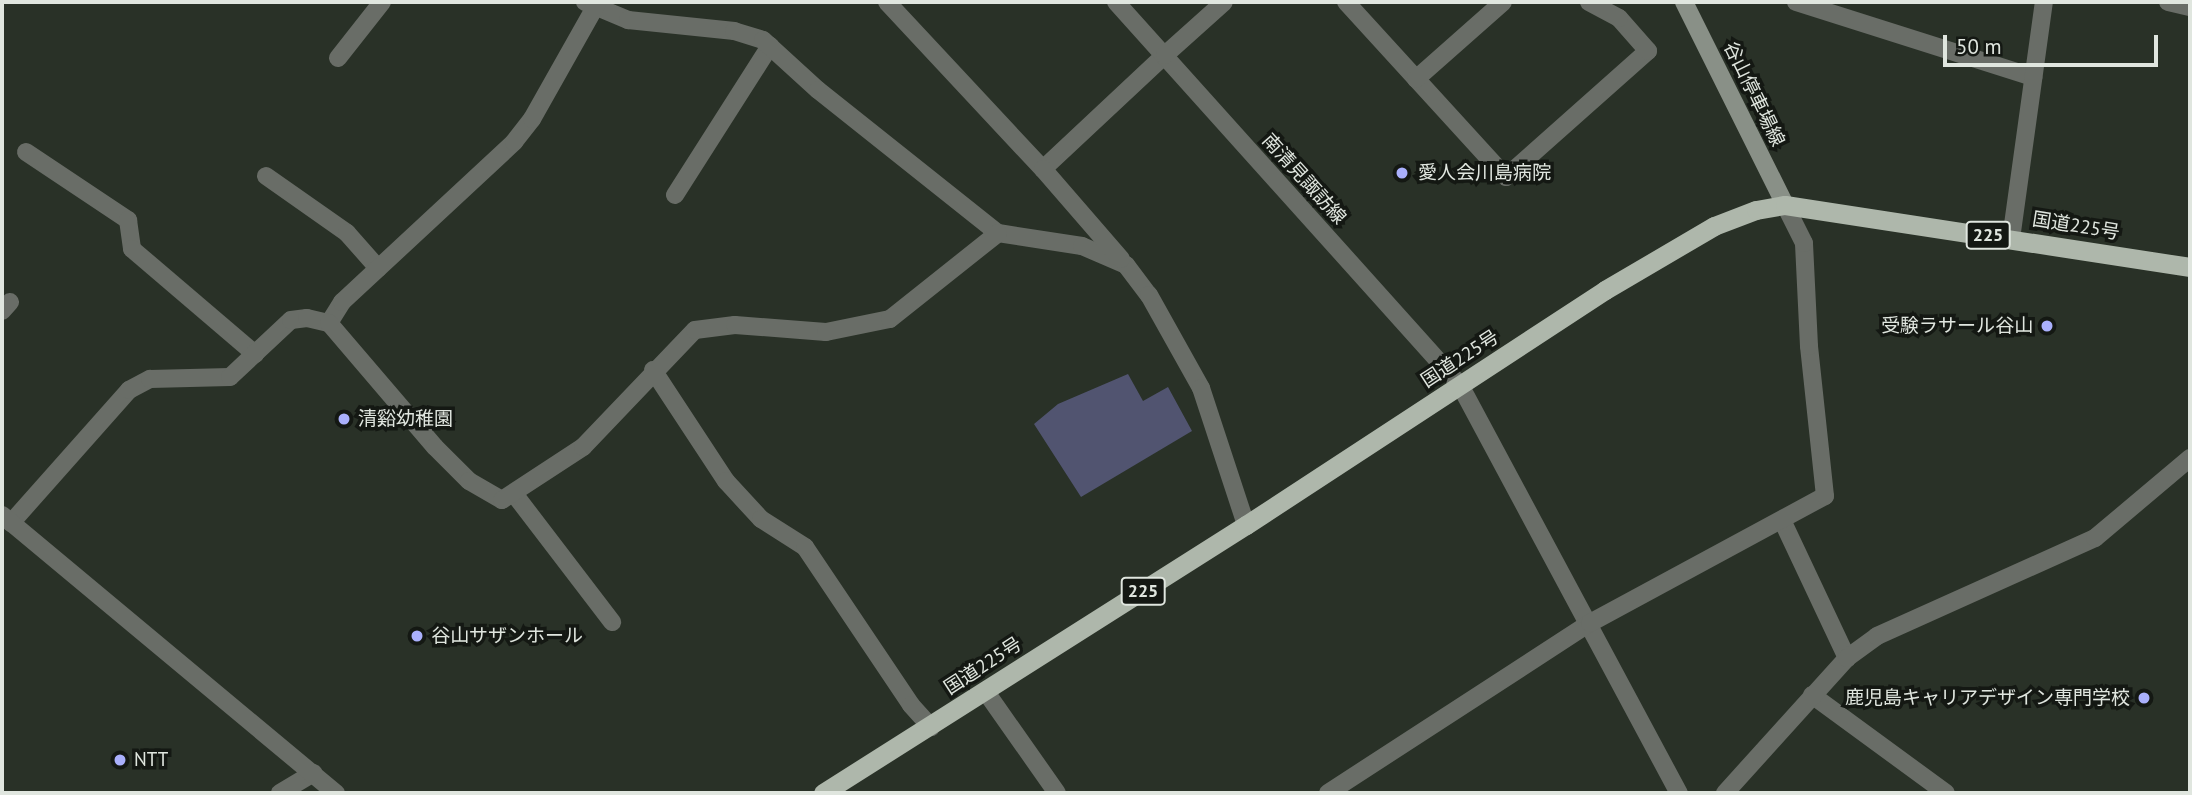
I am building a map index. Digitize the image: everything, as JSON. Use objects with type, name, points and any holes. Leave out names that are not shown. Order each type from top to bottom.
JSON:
[{"type":"highway","name":"国道225号","points":[[824,793],[1246,525],[1605,290],[1714,226],[1756,210],[1785,205],[2190,267]]},
{"type":"main road","name":"谷山停車場線","points":[[1684,2],[1785,205]]},
{"type":"street","points":[[338,58],[382,2]]},
{"type":"street","points":[[887,2],[1043,169],[1149,295],[1201,388],[1246,525]]},
{"type":"street","name":"南清見諏訪線","points":[[1116,2],[1460,385],[1679,793]]},
{"type":"street","points":[[1043,169],[1224,2]]},
{"type":"street","points":[[1346,2],[1506,177],[1648,51],[1619,18],[1589,2]]},
{"type":"street","points":[[1416,79],[1503,2]]},
{"type":"street","points":[[1796,2],[2033,77]]},
{"type":"street","points":[[2011,239],[2044,2]]},
{"type":"street","points":[[2168,2],[2190,7]]},
{"type":"street","points":[[329,323],[342,302],[514,142],[532,119],[592,3],[628,20],[734,31],[770,46],[998,233],[1082,246],[1126,265]]},
{"type":"street","points":[[675,195],[770,46]]},
{"type":"street","points":[[26,152],[128,220],[132,249],[255,354]]},
{"type":"street","points":[[266,176],[347,233],[378,268]]},
{"type":"street","points":[[1328,793],[1590,623],[1825,496],[1809,346],[1804,243],[1785,205]]},
{"type":"street","points":[[336,793],[7,519],[129,390],[150,379],[230,377],[291,320],[329,323],[469,481],[502,500],[515,495],[583,447],[653,370],[695,330],[710,325],[826,332],[890,319],[998,233]]},
{"type":"street","points":[[653,370],[726,481],[761,519],[805,547],[911,705],[931,727]]},
{"type":"street","points":[[1725,793],[1847,658],[1897,624],[2095,538],[2190,457]]},
{"type":"street","points":[[515,495],[612,622]]},
{"type":"street","points":[[1782,520],[1847,658]]},
{"type":"street","points":[[986,692],[1057,793]]},
{"type":"street","points":[[1812,695],[1945,793]]},
{"type":"street","points":[[280,793],[313,773]]},
{"type":"shaded area","points":[[1128,374],[1143,401],[1168,387],[1192,431],[1081,497],[1034,424],[1058,404]]},
{"type":"place","name":"愛人会川島病院","points":[[1402,173]]},
{"type":"place","name":"受験ラサール谷山","points":[[2047,326]]},
{"type":"place","name":"清谿幼稚園","points":[[344,419]]},
{"type":"place","name":"谷山サザンホール","points":[[417,636]]},
{"type":"place","name":"鹿児島キャリアデザイン専門学校","points":[[2144,698]]},
{"type":"place","name":"NTT","points":[[120,760]]}]
